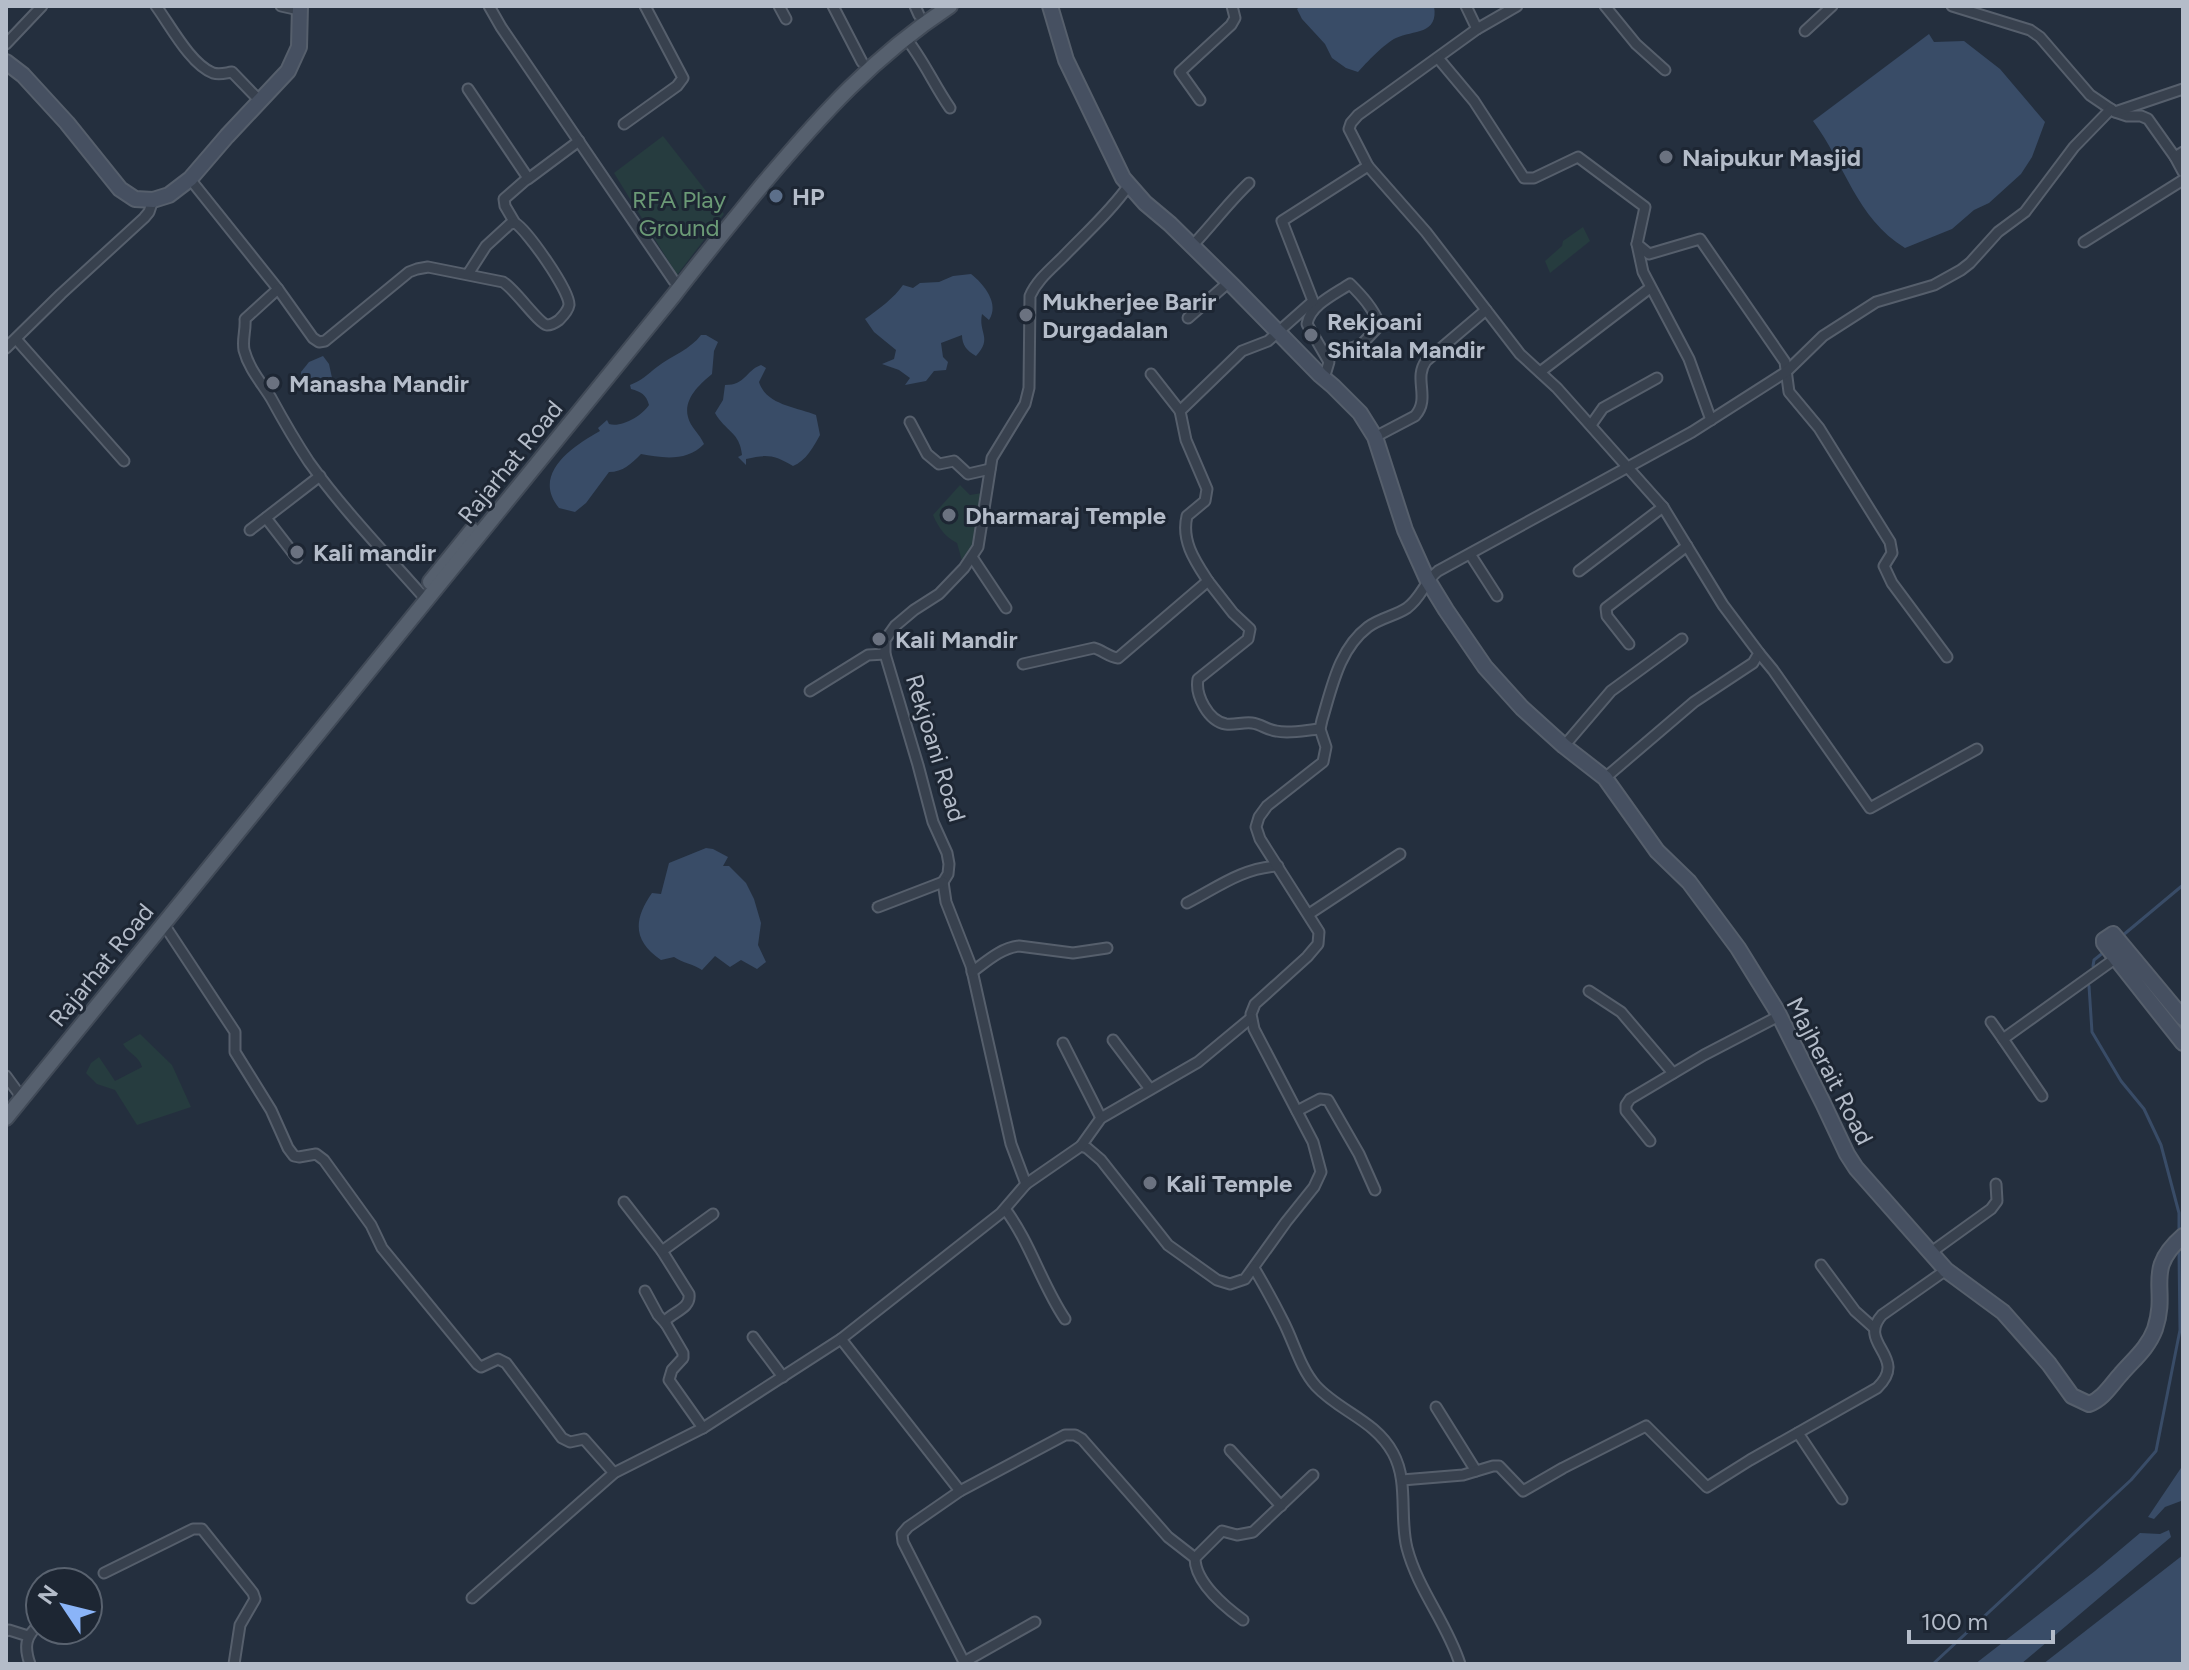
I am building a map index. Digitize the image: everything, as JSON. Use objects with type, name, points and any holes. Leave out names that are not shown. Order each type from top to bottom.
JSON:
[{"type":"main road","name":"Rajarhat Road","points":[[6,1118],[19,1094],[733,208],[840,83],[917,11],[933,6]]},
{"type":"main road","name":"Rajarhat Road","points":[[6,1104],[19,1094],[163,923],[394,642],[716,239],[830,107],[868,68],[905,37],[950,6]]},
{"type":"street","points":[[6,44],[42,6]]},
{"type":"street","points":[[156,6],[198,64],[211,72],[232,72],[260,101]]},
{"type":"street","points":[[6,62],[23,75],[67,123],[120,189],[135,199],[153,200],[169,195],[190,179],[288,71],[299,47],[300,8],[281,6]]},
{"type":"street","points":[[489,6],[674,281]]},
{"type":"street","points":[[624,124],[677,86],[683,78],[645,6]]},
{"type":"street","points":[[779,6],[786,19]]},
{"type":"street","points":[[833,6],[862,62]]},
{"type":"street","points":[[1050,6],[1066,60],[1118,170],[1129,185],[1360,413],[1375,437],[1405,530],[1427,579]]},
{"type":"street","points":[[1200,100],[1180,72],[1231,25],[1235,18],[1232,6]]},
{"type":"street","points":[[1466,6],[1477,29]]},
{"type":"street","points":[[1517,6],[1477,29],[1358,115],[1349,129],[1368,166],[1426,232],[1520,354],[1591,425],[1663,507],[1723,605],[1870,808],[1977,749]]},
{"type":"street","points":[[1605,6],[1636,44],[1665,70]]},
{"type":"street","points":[[1805,31],[1832,6]]},
{"type":"street","points":[[1952,6],[2030,30],[2040,37],[2087,93],[2113,111],[2148,119],[2179,154],[2183,172]]},
{"type":"street","points":[[905,37],[950,108]]},
{"type":"street","points":[[1438,58],[1474,101],[1524,178],[1534,178],[1578,157],[1645,207],[1637,244],[1640,264],[1689,359],[1711,420]]},
{"type":"street","points":[[468,89],[528,179]]},
{"type":"street","points":[[1081,1146],[1101,1160],[1168,1245],[1204,1272],[1230,1284],[1245,1279],[1319,1179],[1321,1172],[1313,1142],[1251,1018],[1255,1004],[1318,944],[1319,932],[1260,839],[1256,827],[1267,806],[1323,762],[1326,747],[1320,729],[1326,706],[1344,655],[1356,639],[1368,627],[1405,610],[1420,595],[1427,579],[1450,564],[1711,420],[1786,372],[1823,336],[1876,302],[1934,285],[1970,263],[1998,232],[2025,212],[2074,147],[2113,111],[2183,89]]},
{"type":"street","points":[[190,179],[319,342],[325,341],[409,272],[428,267],[493,279],[512,288],[548,325],[562,317],[568,308],[568,300],[554,271],[524,230],[515,223],[504,199],[579,141]]},
{"type":"street","points":[[1180,411],[1242,351],[1268,341],[1313,301],[1282,221],[1368,166]]},
{"type":"street","points":[[2084,242],[2183,180]]},
{"type":"street","points":[[1192,246],[1249,183]]},
{"type":"street","name":"Rekjoani Road","points":[[1026,1184],[1011,1144],[972,972],[946,902],[943,882],[948,874],[947,853],[933,822],[885,654],[885,640],[895,626],[939,594],[978,547],[990,469],[997,448],[1025,404],[1029,388],[1030,296],[1034,287],[1129,185]]},
{"type":"street","points":[[6,348],[144,218],[153,200]]},
{"type":"street","points":[[468,274],[486,246],[515,223]]},
{"type":"street","points":[[1637,244],[1649,254],[1700,239],[1785,362],[1789,392],[1819,428],[1890,542],[1892,553],[1884,566],[1892,583],[1947,657]]},
{"type":"street","points":[[1188,318],[1229,282]]},
{"type":"street","points":[[1320,375],[1326,372],[1329,362],[1307,324],[1307,318],[1350,284],[1376,315],[1380,325],[1361,345],[1326,356]]},
{"type":"street","points":[[1540,372],[1650,288]]},
{"type":"street","points":[[278,289],[245,319],[243,339],[255,376],[320,476],[421,594]]},
{"type":"street","points":[[1375,437],[1420,411],[1421,368],[1486,310]]},
{"type":"street","points":[[16,339],[124,461]]},
{"type":"street","points":[[1151,374],[1180,411],[1186,440],[1207,489],[1205,501],[1187,516],[1189,548],[1208,581],[1250,629],[1248,639],[1198,679],[1200,699],[1219,722],[1247,722],[1281,732],[1320,729]]},
{"type":"street","points":[[1591,425],[1603,408],[1657,378]]},
{"type":"street","points":[[910,422],[927,454],[939,464],[954,461],[968,474],[990,469]]},
{"type":"street","points":[[250,530],[320,476]]},
{"type":"street","points":[[1579,571],[1663,507]]},
{"type":"street","points":[[266,518],[297,558]]},
{"type":"street","points":[[1629,644],[1607,616],[1606,608],[1687,546]]},
{"type":"street","points":[[1470,554],[1497,596]]},
{"type":"street","points":[[972,557],[1006,608]]},
{"type":"street","name":"Majherait Road","points":[[1427,579],[1485,667],[1522,708],[1605,778],[1657,851],[1689,882],[1738,948],[1779,1016],[1847,1154],[1882,1200],[1946,1270],[2003,1312],[2049,1364],[2072,1396],[2089,1404],[2100,1397],[2148,1344],[2158,1316],[2163,1257],[2183,1236]]},
{"type":"street","points":[[1023,664],[1094,648],[1118,658],[1208,581]]},
{"type":"street","points":[[1564,746],[1611,691],[1682,639]]},
{"type":"street","points":[[1605,778],[1694,702],[1753,663],[1759,653]]},
{"type":"street","points":[[810,691],[868,655],[885,654]]},
{"type":"street","points":[[1309,914],[1400,854]]},
{"type":"street","points":[[1187,903],[1247,870],[1278,866]]},
{"type":"street","points":[[878,907],[943,882]]},
{"type":"street","points":[[163,923],[235,1032],[235,1052],[271,1110],[291,1153],[299,1157],[316,1154],[324,1160],[371,1225],[382,1248],[477,1364],[481,1367],[498,1359],[506,1363],[562,1438],[570,1442],[581,1438],[586,1440],[614,1473]]},
{"type":"street","points":[[2168,1025],[2182,1016],[2112,934],[2103,942],[2168,1025],[2183,1043]]},
{"type":"street","points":[[972,972],[1011,947],[1073,953],[1107,948]]},
{"type":"street","points":[[2003,1039],[2116,958]]},
{"type":"street","points":[[1589,991],[1621,1012],[1673,1073]]},
{"type":"street","points":[[1650,1141],[1626,1111],[1630,1099],[1779,1016]]},
{"type":"street","points":[[472,1598],[614,1473],[703,1428],[841,1339],[1005,1209],[1026,1184],[1081,1146],[1101,1118],[1198,1062],[1251,1018]]},
{"type":"street","points":[[1991,1022],[2042,1096]]},
{"type":"street","points":[[1113,1040],[1150,1089]]},
{"type":"street","points":[[1063,1043],[1101,1118]]},
{"type":"street","points":[[6,1076],[19,1094]]},
{"type":"street","points":[[1297,1111],[1320,1099],[1328,1100],[1359,1154],[1375,1190]]},
{"type":"street","points":[[1930,1253],[1991,1209],[1997,1201],[1996,1184]]},
{"type":"street","points":[[624,1202],[662,1251],[691,1298],[684,1308],[669,1317],[666,1324]]},
{"type":"street","points":[[1005,1209],[1065,1319]]},
{"type":"street","points":[[662,1251],[713,1214]]},
{"type":"street","points":[[1821,1265],[1855,1311],[1874,1328]]},
{"type":"street","points":[[1254,1268],[1283,1320],[1309,1377],[1319,1389],[1379,1433],[1395,1456],[1402,1480],[1407,1546],[1424,1590],[1448,1633],[1460,1664]]},
{"type":"street","points":[[1402,1480],[1441,1478],[1499,1466],[1523,1491],[1646,1426],[1707,1487],[1866,1396],[1887,1378],[1888,1363],[1874,1328],[1882,1315],[1946,1270]]},
{"type":"street","points":[[645,1291],[683,1353],[669,1380],[703,1428]]},
{"type":"street","points":[[753,1337],[783,1377]]},
{"type":"street","points":[[841,1339],[960,1491]]},
{"type":"street","points":[[1436,1407],[1476,1471]]},
{"type":"street","points":[[1798,1433],[1842,1499]]},
{"type":"street","points":[[1035,1622],[964,1663],[903,1542],[902,1534],[960,1491],[1065,1435],[1082,1439],[1168,1537],[1195,1558],[1196,1569],[1208,1587],[1222,1604],[1243,1620]]},
{"type":"street","points":[[1230,1450],[1281,1506]]},
{"type":"street","points":[[1195,1558],[1222,1531],[1237,1535],[1253,1532],[1313,1475]]},
{"type":"street","points":[[104,1573],[193,1529],[202,1529],[255,1599],[240,1625],[234,1664]]},
{"type":"green space","name":"RFA Play Ground","points":[[663,136],[724,214],[677,275],[614,173]]},
{"type":"green space","points":[[1583,227],[1590,241],[1550,273],[1545,261],[1562,246],[1563,241]]},
{"type":"green space","points":[[960,485],[970,495],[988,492],[978,547],[964,568],[957,543],[942,531],[933,515]]},
{"type":"green space","points":[[140,1034],[172,1065],[191,1107],[137,1125],[115,1090],[97,1084],[86,1073],[91,1063],[99,1057],[115,1081],[142,1067],[123,1044]]},
{"type":"water","points":[[1301,6],[1434,6],[1434,15],[1429,27],[1392,41],[1358,72],[1332,58],[1325,44],[1302,19],[1297,9]]},
{"type":"water","points":[[1929,34],[1934,42],[1964,41],[2000,69],[2045,122],[2032,157],[2021,174],[1989,203],[1974,210],[1952,229],[1905,248],[1874,222],[1813,121]]},
{"type":"water","points":[[971,274],[992,301],[989,320],[982,314],[984,345],[976,356],[964,345],[962,335],[941,343],[943,357],[948,362],[946,370],[934,371],[926,381],[905,385],[910,378],[882,364],[894,359],[896,350],[874,332],[865,319],[891,299],[903,285],[913,288],[920,283]]},
{"type":"water","points":[[701,335],[718,342],[712,374],[690,398],[687,410],[689,421],[704,444],[682,456],[641,454],[623,469],[609,472],[586,503],[575,512],[559,508],[550,484],[559,462],[600,431],[598,428],[607,420],[609,424],[619,424],[641,413],[649,405],[648,401],[630,385]]},
{"type":"water","points":[[323,356],[329,364],[334,387],[326,394],[312,395],[302,382],[301,372],[309,362]]},
{"type":"water","points":[[761,365],[766,368],[759,382],[768,396],[816,415],[820,435],[806,457],[793,466],[765,456],[746,459],[746,465],[738,457],[742,455],[738,441],[715,413],[723,400],[725,385],[737,383]]},
{"type":"water","points":[[706,848],[728,857],[723,866],[729,866],[746,883],[754,899],[761,923],[758,945],[766,962],[757,969],[741,960],[730,967],[715,956],[702,970],[674,957],[661,960],[641,938],[641,912],[652,893],[661,894],[669,863]]},
{"type":"water","points":[[2183,1465],[2181,1501],[2165,1507],[2154,1519],[2148,1517]]},
{"type":"water","points":[[2169,1530],[2171,1537],[2021,1664],[1975,1664],[2140,1533],[2160,1534]]},
{"type":"water","points":[[2183,1555],[2183,1664],[2043,1664]]},
{"type":"waterway","points":[[2122,936],[2183,885]]},
{"type":"waterway","points":[[2093,966],[2094,960],[2104,952]]},
{"type":"waterway","points":[[2089,986],[2092,1032],[2121,1081],[2144,1109],[2161,1145],[2179,1213],[2179,1229]]},
{"type":"waterway","points":[[1933,1664],[2131,1480],[2156,1451],[2180,1330],[2179,1250]]},
{"type":"place","name":"Naipukur Masjid","points":[[1666,157]]},
{"type":"place","name":"HP","points":[[776,196]]},
{"type":"place","name":"Mukherjee Barir Durgadalan","points":[[1026,315]]},
{"type":"place","name":"Rekjoani Shitala Mandir","points":[[1311,335]]},
{"type":"place","name":"Manasha Mandir","points":[[273,383]]},
{"type":"place","name":"Dharmaraj Temple","points":[[949,515]]},
{"type":"place","name":"Kali mandir","points":[[297,552]]},
{"type":"place","name":"Kali Mandir","points":[[879,639]]},
{"type":"place","name":"Kali Temple","points":[[1150,1183]]}]
